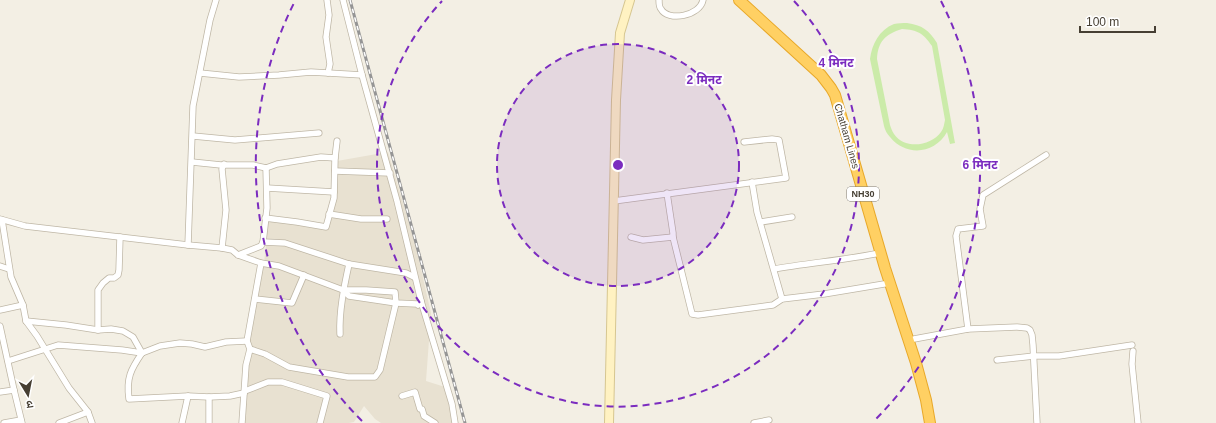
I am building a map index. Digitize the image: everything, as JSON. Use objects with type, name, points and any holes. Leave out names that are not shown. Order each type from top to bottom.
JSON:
[{"type":"highway","name":"Chatham Lines","points":[[739,0],[811,65],[831,88],[838,104],[880,253],[890,283],[914,339],[929,388],[935,423]]},
{"type":"highway","name":"Chatham Lines","points":[[746,0],[812,59],[835,84],[844,107],[916,363],[926,400],[930,423]]},
{"type":"street","points":[[188,245],[193,106],[210,20],[216,0]]},
{"type":"street","points":[[327,0],[330,16],[326,37],[330,64],[328,72]]},
{"type":"street","points":[[343,0],[362,75],[390,173],[414,276],[452,404],[455,423]]},
{"type":"street","points":[[609,423],[616,100],[620,33],[630,0]]},
{"type":"street","points":[[659,0],[660,9],[666,14],[681,15],[694,12],[703,0]]},
{"type":"street","points":[[200,73],[240,77],[311,72],[362,75]]},
{"type":"street","points":[[193,136],[235,140],[319,133]]},
{"type":"street","points":[[614,201],[786,178],[779,140],[744,142]]},
{"type":"street","points":[[265,218],[326,227],[334,198],[336,141]]},
{"type":"street","points":[[968,330],[956,236],[958,229],[983,226],[980,209],[983,195],[1046,155]]},
{"type":"street","points":[[192,162],[253,165],[266,168],[277,164],[321,157],[335,158]]},
{"type":"street","points":[[222,248],[226,210],[222,169],[224,164]]},
{"type":"street","points":[[238,255],[261,246],[263,242],[267,208],[266,168]]},
{"type":"street","points":[[335,171],[390,173]]},
{"type":"street","points":[[752,182],[757,212],[782,299]]},
{"type":"street","points":[[267,188],[334,192]]},
{"type":"street","points":[[667,193],[673,237],[692,314],[698,315],[773,305],[782,299],[824,294],[890,283]]},
{"type":"street","points":[[329,214],[360,219],[387,219]]},
{"type":"street","points":[[761,222],[792,217]]},
{"type":"street","points":[[92,423],[88,412],[69,388],[46,349],[26,321],[22,304],[9,269],[1,220],[25,226],[222,248],[232,250],[238,255],[261,263],[279,266],[343,290],[395,292],[396,303],[380,370],[375,377],[348,377],[289,367],[265,354],[250,349]]},
{"type":"street","points":[[98,330],[98,290],[109,278],[118,276],[120,237]]},
{"type":"street","points":[[631,237],[643,240],[673,237]]},
{"type":"street","points":[[263,242],[285,243],[349,264],[406,273],[414,276]]},
{"type":"street","points":[[774,269],[849,259],[880,253]]},
{"type":"street","points":[[242,423],[246,365],[250,349],[248,342],[261,263]]},
{"type":"street","points":[[340,334],[343,290],[349,264]]},
{"type":"street","points":[[0,266],[9,269]]},
{"type":"street","points":[[255,299],[292,303],[304,275]]},
{"type":"street","points":[[343,290],[348,296],[396,303],[418,305],[421,301]]},
{"type":"street","points":[[0,310],[22,304]]},
{"type":"street","points":[[26,321],[98,330],[111,329],[123,331],[133,337],[142,353]]},
{"type":"street","points":[[0,326],[22,421],[4,423]]},
{"type":"street","points":[[914,339],[968,330],[1017,327],[1027,328],[1030,330],[1032,335],[1034,356],[1037,423]]},
{"type":"street","points":[[8,361],[58,345],[142,353],[160,346],[180,343],[205,347],[226,342],[248,342]]},
{"type":"street","points":[[997,360],[1034,356],[1059,356],[1132,345]]},
{"type":"street","points":[[1133,351],[1132,364],[1138,423]]},
{"type":"street","points":[[142,353],[132,367],[128,386],[129,399],[188,396],[230,396],[245,392],[268,382],[282,382],[327,396],[320,423]]},
{"type":"street","points":[[0,392],[14,390]]},
{"type":"street","points":[[402,396],[416,392],[420,409],[422,409],[424,416],[435,423]]},
{"type":"street","points":[[182,423],[188,396]]},
{"type":"street","points":[[209,397],[209,423]]},
{"type":"street","points":[[59,423],[88,412]]},
{"type":"street","points":[[754,423],[769,420]]},
{"type":"shaded area","points":[[388,152],[415,243],[431,313],[426,381],[445,387],[455,408],[458,423],[381,423],[375,419],[364,406],[354,422],[349,423],[242,423],[248,358],[247,341],[264,262],[266,246],[263,242],[266,219],[326,228],[335,198],[337,161]]},
{"type":"green space","points":[[905,23],[917,25],[925,29],[937,43],[955,143],[950,144],[947,132],[942,139],[928,149],[912,150],[904,148],[897,143],[889,136],[885,129],[870,59],[871,53],[877,38],[884,30],[894,24]],"holes":[[[908,29],[923,35],[932,46],[945,120],[943,129],[937,137],[925,143],[918,144],[905,142],[899,139],[892,131],[877,59],[881,43],[887,36],[896,31]]]},
{"type":"railway","points":[[350,0],[465,423]]}]
